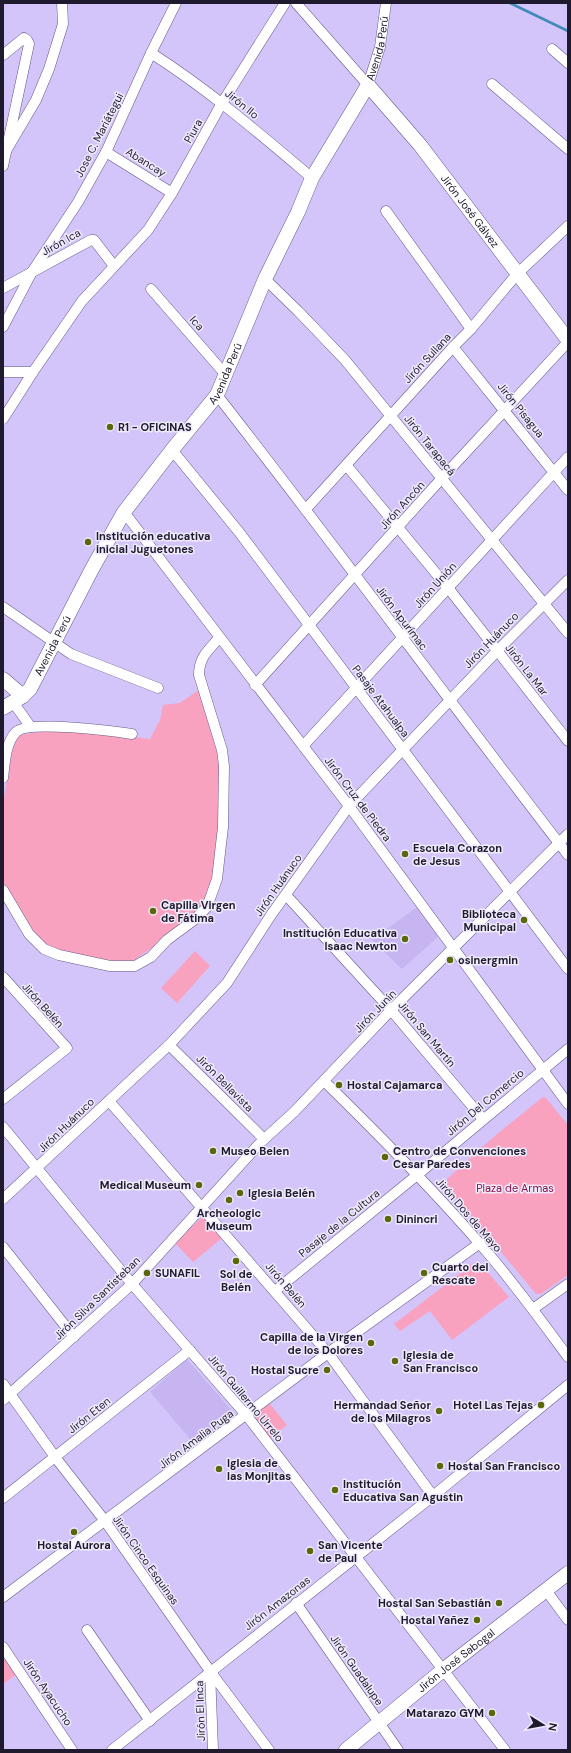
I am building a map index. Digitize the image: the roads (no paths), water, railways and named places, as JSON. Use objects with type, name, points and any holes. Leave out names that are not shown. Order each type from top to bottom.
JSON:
[{"type":"street","points":[[62,3],[63,24]]},
{"type":"street","points":[[5,153],[36,100],[49,69],[63,24],[67,3]]},
{"type":"street","name":"Jose C. Mariátegui","points":[[3,327],[32,272],[78,202],[106,152],[151,53],[176,3]]},
{"type":"street","name":"Piura","points":[[114,266],[148,230],[172,193],[222,103],[285,3]]},
{"type":"street","points":[[296,3],[368,85]]},
{"type":"street","name":"Avenida Perú","points":[[9,704],[30,689],[53,643],[124,512],[217,395],[264,280],[298,212],[312,178],[368,85],[380,47],[386,3]]},
{"type":"street","points":[[3,55],[19,41],[24,38],[28,40],[29,44],[3,166]]},
{"type":"street","points":[[552,50],[568,63]]},
{"type":"street","name":"Jirón Ilo","points":[[151,53],[186,75],[312,178]]},
{"type":"street","points":[[492,84],[568,149]]},
{"type":"street","name":"Jirón José Gálvez","points":[[368,85],[420,145],[568,341]]},
{"type":"street","name":"Abancay","points":[[106,152],[172,193]]},
{"type":"street","points":[[386,211],[471,330]]},
{"type":"street","name":"Jirón Sullana","points":[[306,509],[347,466],[390,415],[453,347],[471,330],[517,274],[568,226]]},
{"type":"street","name":"Jirón Ica","points":[[32,272],[91,240],[94,240],[114,266]]},
{"type":"street","points":[[3,419],[33,372],[82,301],[114,266]]},
{"type":"street","points":[[3,288],[32,272]]},
{"type":"street","name":"Jirón Tarapacá","points":[[264,280],[298,311],[345,360],[568,633]]},
{"type":"street","name":"Ica","points":[[151,289],[225,374]]},
{"type":"street","name":"Jirón Ancón","points":[[255,685],[568,341]]},
{"type":"street","name":"Jirón Pisagua","points":[[453,347],[506,410],[568,490]]},
{"type":"street","points":[[3,372],[33,372]]},
{"type":"street","name":"Jirón Apurímac","points":[[217,395],[306,509],[402,638],[568,855]]},
{"type":"street","name":"Pasaje Atahualpa","points":[[172,450],[239,532],[308,626],[568,969]]},
{"type":"street","name":"Jirón Unión","points":[[303,746],[449,589],[491,540],[568,457]]},
{"type":"street","name":"Jirón La Mar","points":[[347,466],[399,526],[568,741]]},
{"type":"street","name":"Jirón Cruz de Piedra","points":[[124,512],[349,806],[568,1104]]},
{"type":"street","name":"Jirón Huánuco","points":[[3,1199],[169,1045],[227,983],[286,895],[349,806],[497,651],[568,580]]},
{"type":"street","points":[[3,607],[70,654],[158,688]]},
{"type":"street","points":[[3,890],[29,934],[44,950],[59,955],[110,966],[135,966],[151,957],[167,940],[194,920],[207,906],[217,879],[223,827],[224,766],[222,750],[199,675],[199,667],[201,658],[219,638]]},
{"type":"street","points":[[3,679],[9,704],[30,726]]},
{"type":"street","points":[[3,778],[8,745],[17,731],[30,726],[101,730],[132,734]]},
{"type":"street","name":"Jirón Junín","points":[[201,1206],[264,1139],[294,1112],[391,1010],[568,834]]},
{"type":"street","name":"Jirón San Martín","points":[[286,895],[391,1010],[483,1119]]},
{"type":"street","name":"Jirón Belén","points":[[3,977],[20,998],[67,1048],[3,1099]]},
{"type":"street","name":"Jirón Bellavista","points":[[169,1045],[264,1139]]},
{"type":"street","name":"Jirón Del Comercio","points":[[418,1174],[568,1049]]},
{"type":"street","name":"Jirón Dos de Mayo","points":[[324,1081],[418,1174],[480,1243],[533,1309],[568,1357]]},
{"type":"street","name":"Jirón Belén","points":[[109,1100],[328,1353],[433,1496]]},
{"type":"street","name":"Jirón Guillermo Urrelo","points":[[3,1127],[132,1284],[247,1416],[357,1556],[505,1750]]},
{"type":"street","name":"Pasaje de la Cultura","points":[[275,1291],[418,1174]]},
{"type":"street","name":"Jirón Silva Santisteban","points":[[7,1397],[132,1284],[201,1206]]},
{"type":"street","name":"Jirón Amalia Puga","points":[[3,1597],[247,1416],[328,1353],[480,1243]]},
{"type":"street","points":[[3,1247],[74,1337]]},
{"type":"street","points":[[533,1309],[568,1284]]},
{"type":"street","name":"Jirón Eten","points":[[3,1498],[190,1350]]},
{"type":"street","name":"Jirón Cinco Esquinas","points":[[3,1384],[7,1397],[104,1521],[210,1671],[269,1750]]},
{"type":"street","name":"Jirón Amazonas","points":[[112,1750],[433,1496],[568,1385]]},
{"type":"street","name":"Jirón José Sabogal","points":[[346,1750],[443,1670],[568,1572]]},
{"type":"street","points":[[545,1589],[568,1620]]},
{"type":"street","name":"Jirón Guadalupe","points":[[296,1604],[398,1750]]},
{"type":"street","points":[[87,1630],[150,1721]]},
{"type":"street","name":"Jirón Ayacucho","points":[[3,1647],[72,1750]]},
{"type":"street","name":"Jirón El Inca","points":[[210,1671],[213,1750]]},
{"type":"waterway","points":[[510,3],[568,31]]},
{"type":"place","name":"R1 - OFICINAS","points":[[110,427]]},
{"type":"place","name":"Institución educativa inicial Juguetones","points":[[88,542]]},
{"type":"place","name":"Escuela Corazon de Jesus","points":[[405,854]]},
{"type":"place","name":"Capilla Virgen de Fátima","points":[[153,911]]},
{"type":"place","name":"Biblioteca Municipal","points":[[524,920]]},
{"type":"place","name":"Institución Educativa Isaac Newton","points":[[405,939]]},
{"type":"place","name":"osinergmin","points":[[450,960]]},
{"type":"place","name":"Hostal Cajamarca","points":[[339,1085]]},
{"type":"place","name":"Museo Belen","points":[[213,1151]]},
{"type":"place","name":"Centro de Convenciones Cesar Paredes","points":[[385,1157]]},
{"type":"place","name":"Medical Museum","points":[[199,1185]]},
{"type":"place","name":"Iglesia Belén","points":[[240,1193]]},
{"type":"place","name":"Archeologic Museum","points":[[229,1200]]},
{"type":"place","name":"Dinincri","points":[[388,1219]]},
{"type":"place","name":"Sol de Belén","points":[[236,1261]]},
{"type":"place","name":"SUNAFIL","points":[[147,1273]]},
{"type":"place","name":"Cuarto del Rescate","points":[[424,1273]]},
{"type":"place","name":"Capilla de la Virgen de los Dolores","points":[[371,1343]]},
{"type":"place","name":"Iglesia de San Francisco","points":[[395,1361]]},
{"type":"place","name":"Hostal Sucre","points":[[327,1370]]},
{"type":"place","name":"Hotel Las Tejas","points":[[541,1405]]},
{"type":"place","name":"Hermandad Señor de los Milagros","points":[[439,1411]]},
{"type":"place","name":"Hostal San Francisco","points":[[440,1466]]},
{"type":"place","name":"Iglesia de las Monjitas","points":[[219,1469]]},
{"type":"place","name":"Institución Educativa San Agustin","points":[[335,1490]]},
{"type":"place","name":"Hostal Aurora","points":[[74,1532]]},
{"type":"place","name":"San Vicente de Paul","points":[[310,1551]]},
{"type":"place","name":"Hostal San Sebastián","points":[[499,1603]]},
{"type":"place","name":"Hostal Yañez","points":[[477,1620]]},
{"type":"place","name":"Matarazo GYM","points":[[492,1713]]},
{"type":"park label","name":"Plaza de Armas","points":[[515,1188]]}]
